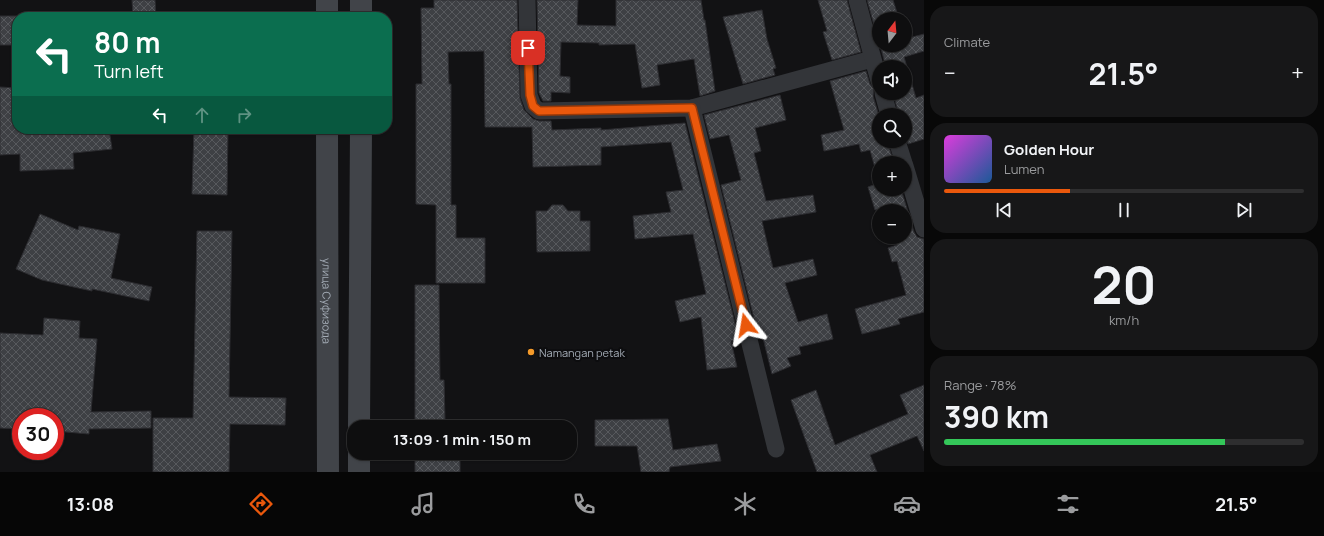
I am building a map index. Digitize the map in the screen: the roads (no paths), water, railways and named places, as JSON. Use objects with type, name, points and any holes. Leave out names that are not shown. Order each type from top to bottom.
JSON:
[{"type":"main road","points":[[327,0],[327,12]]},
{"type":"main road","points":[[361,12],[362,0]]},
{"type":"main road","name":"улица Суфизода","points":[[327,134],[328,472]]},
{"type":"main road","points":[[359,420],[361,134]]},
{"type":"main road","points":[[359,460],[359,472]]},
{"type":"street","points":[[527,0],[530,95],[533,106],[539,111],[692,108],[872,59],[856,0]]},
{"type":"street","points":[[692,108],[776,449]]},
{"type":"street","points":[[912,189],[924,229]]},
{"type":"place","name":"Namangan petak","points":[[531,352]]}]
